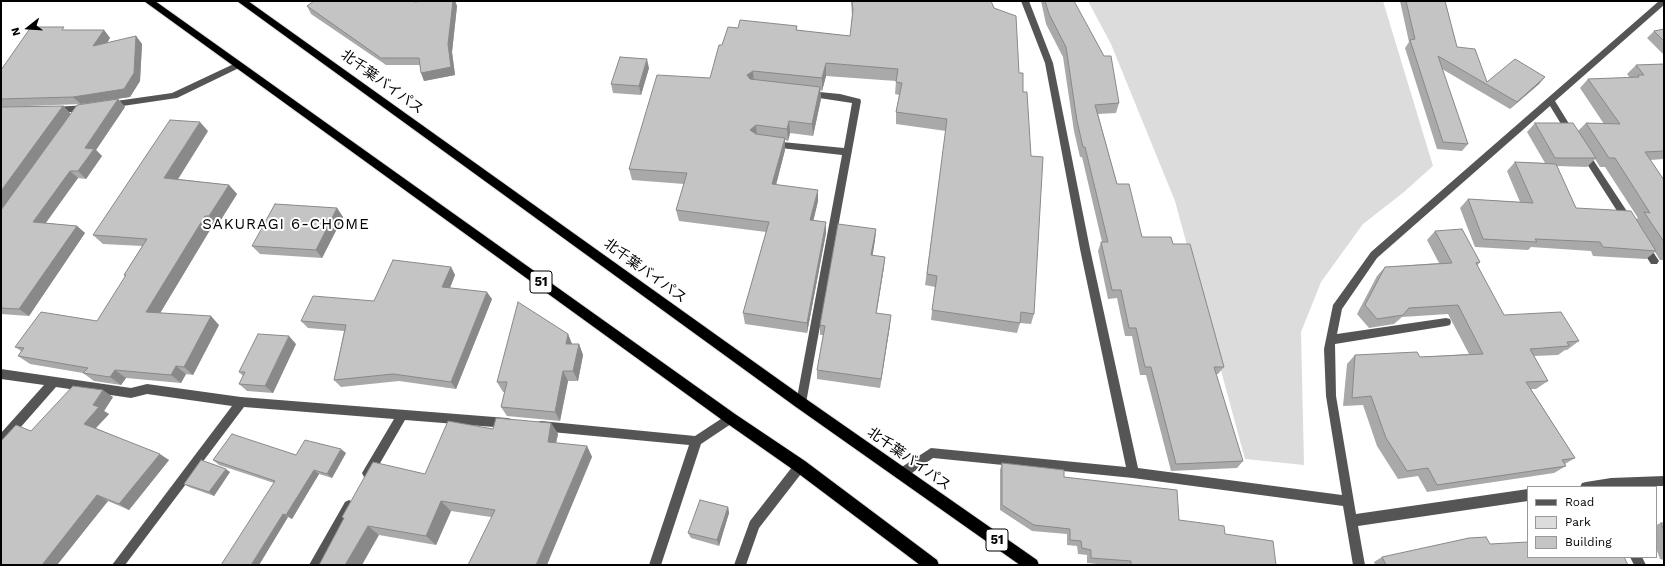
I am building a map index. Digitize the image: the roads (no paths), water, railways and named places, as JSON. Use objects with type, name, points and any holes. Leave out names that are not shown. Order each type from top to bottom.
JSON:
[{"type":"highway","name":"51","points":[[149,1],[730,418],[800,466],[932,565]]},
{"type":"highway","name":"北千葉バイパス","points":[[242,1],[801,403],[1032,565]]},
{"type":"street","points":[[1025,1],[1049,63],[1085,250],[1133,473]]},
{"type":"street","points":[[1359,565],[1331,396],[1329,349],[1337,308],[1374,255],[1664,1]]},
{"type":"street","points":[[45,110],[81,108],[174,96],[238,65]]},
{"type":"street","points":[[801,93],[840,97],[857,101],[801,403]]},
{"type":"street","points":[[1551,101],[1654,261]]},
{"type":"street","points":[[72,121],[81,108]]},
{"type":"street","points":[[765,143],[848,152]]},
{"type":"street","points":[[1330,340],[1446,322]]},
{"type":"street","points":[[1,374],[131,393],[147,389],[241,402],[516,424]]},
{"type":"street","points":[[1,441],[53,382]]},
{"type":"street","points":[[118,565],[241,402]]},
{"type":"street","points":[[362,483],[402,415]]},
{"type":"street","points":[[655,565],[696,441],[730,418]]},
{"type":"street","points":[[531,425],[696,441]]},
{"type":"street","points":[[901,474],[931,453],[1133,473],[1348,501]]},
{"type":"street","points":[[740,565],[754,525],[800,466]]},
{"type":"street","points":[[1603,486],[1664,481]]},
{"type":"street","points":[[1351,521],[1527,495]]},
{"type":"street","points":[[315,565],[355,497]]},
{"type":"district","name":"SAKURAGI 6-CHOME","points":[[286,225]]}]
